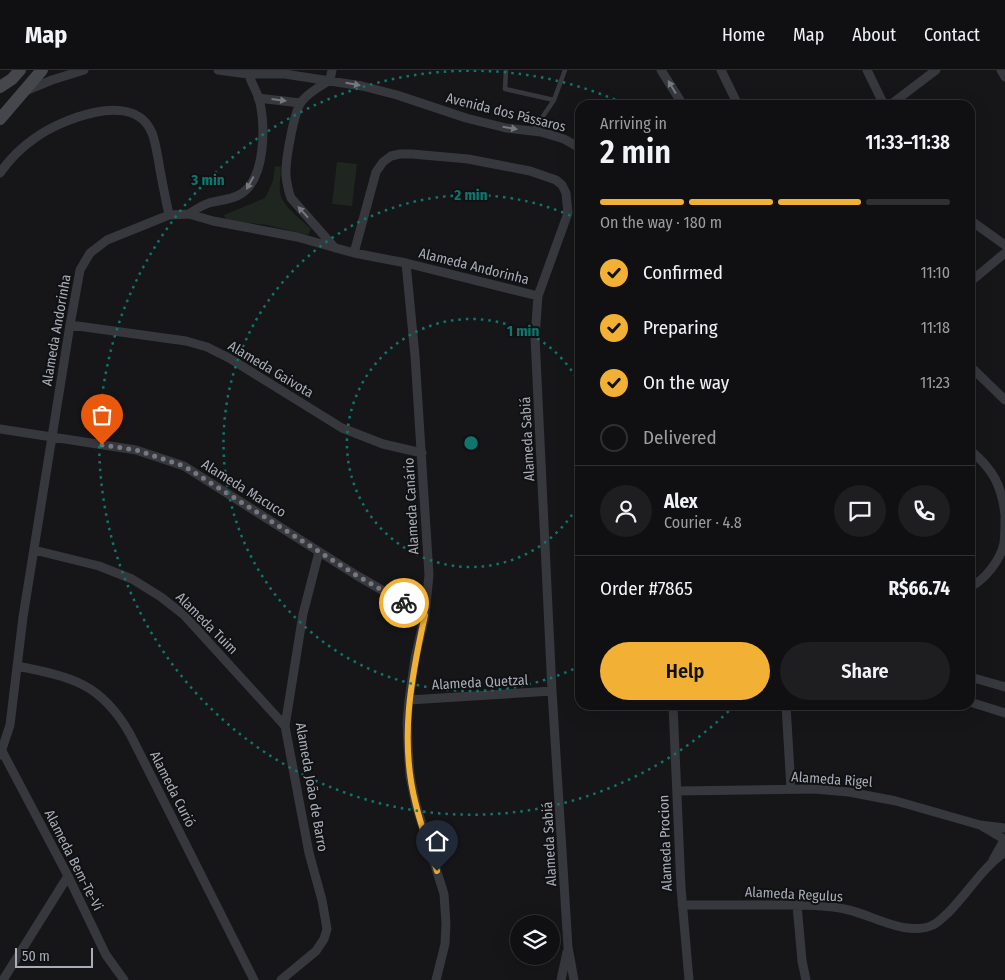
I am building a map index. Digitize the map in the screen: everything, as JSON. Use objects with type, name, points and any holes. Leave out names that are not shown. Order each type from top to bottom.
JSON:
[{"type":"main road","points":[[0,87],[12,79],[20,70]]},
{"type":"main road","points":[[0,119],[42,70]]},
{"type":"street","points":[[22,92],[84,70]]},
{"type":"street","name":"Avenida dos Pássaros","points":[[218,70],[286,74],[362,86],[397,95],[466,118],[564,139],[575,145]]},
{"type":"street","points":[[332,70],[330,80],[300,103],[296,113],[286,173],[291,198],[336,249]]},
{"type":"street","points":[[661,70],[680,100]]},
{"type":"street","points":[[721,70],[736,100]]},
{"type":"street","points":[[867,70],[882,100]]},
{"type":"street","points":[[897,100],[936,70]]},
{"type":"street","points":[[189,214],[208,203],[238,196],[251,184],[264,136],[258,98],[248,72]]},
{"type":"street","points":[[258,98],[300,103]]},
{"type":"street","points":[[0,173],[18,152],[34,138],[52,128],[87,114],[106,110],[126,111],[145,122],[150,129],[155,142],[169,215]]},
{"type":"street","name":"Alameda Sabiá","points":[[354,253],[376,172],[383,162],[391,156],[412,154],[468,159],[530,171],[556,180],[562,185],[566,193],[568,214],[538,296],[535,337],[552,691],[568,947],[574,980]]},
{"type":"street","points":[[208,203],[213,222]]},
{"type":"street","name":"Alameda Andorinha","points":[[1,753],[10,724],[34,550],[70,325],[80,270],[90,253],[107,240],[169,215],[189,214],[213,222],[297,237],[336,249],[406,263],[538,296]]},
{"type":"street","points":[[975,224],[1005,245]]},
{"type":"street","points":[[975,273],[1005,253]]},
{"type":"street","name":"Alameda Canário","points":[[406,263],[422,453],[428,575],[425,615],[415,658],[407,722],[410,776],[416,805],[444,894],[445,944],[436,980]]},
{"type":"street","name":"Alameda Gaivota","points":[[70,325],[186,341],[207,347],[229,358],[342,428],[374,441],[422,453]]},
{"type":"street","points":[[975,371],[1005,400]]},
{"type":"street","name":"Alameda Macuco","points":[[0,429],[136,450],[184,466],[319,552],[425,615]]},
{"type":"street","points":[[975,455],[993,474],[1003,496],[1005,517],[1004,544],[994,565],[975,584]]},
{"type":"street","name":"Alameda Tuim","points":[[34,550],[99,566],[132,579],[161,597],[184,614],[285,726]]},
{"type":"street","name":"Alameda João de Barro","points":[[281,980],[316,951],[324,939],[327,929],[322,900],[309,853],[285,726],[303,614],[319,552]]},
{"type":"street","name":"Alameda Curió","points":[[17,666],[61,675],[86,686],[111,705],[130,734],[254,980]]},
{"type":"street","points":[[975,677],[1005,687]]},
{"type":"street","name":"Alameda Quetzal","points":[[409,700],[552,691]]},
{"type":"street","points":[[975,704],[1005,713]]},
{"type":"street","name":"Alameda Procion","points":[[673,710],[682,905],[689,980]]},
{"type":"street","points":[[786,710],[790,790]]},
{"type":"street","name":"Alameda Bem-Te-Vi","points":[[1,753],[68,876],[106,954],[124,980]]},
{"type":"street","name":"Alameda Rigel","points":[[677,791],[814,789],[871,795],[980,825],[1005,828]]},
{"type":"street","name":"Alameda Rigel","points":[[980,825],[1004,840]]},
{"type":"street","name":"Alameda Regulus","points":[[682,905],[829,906],[902,927],[926,927],[938,922],[955,906],[993,861],[1004,840]]},
{"type":"street","name":"Alameda Regulus","points":[[993,861],[1005,852]]},
{"type":"street","points":[[3,980],[68,876]]},
{"type":"street","points":[[797,905],[802,961],[806,980]]},
{"type":"street","points":[[561,980],[568,947]]},
{"type":"lane","points":[[506,70],[505,89],[554,100]]},
{"type":"lane","points":[[533,131],[554,100],[565,70]]},
{"type":"shaded area","points":[[337,162],[357,164],[352,206],[332,204]]},
{"type":"shaded area","points":[[275,166],[281,167],[281,196],[289,209],[311,229],[308,235],[267,225],[226,220],[224,215],[265,198],[273,181]]},
{"type":"way so far","points":[[102,445],[136,450],[162,457],[184,466],[356,575],[404,603]]},
{"type":"route","points":[[404,603],[425,615],[415,658],[409,700],[407,722],[408,747],[410,776],[416,805],[437,871]]}]
